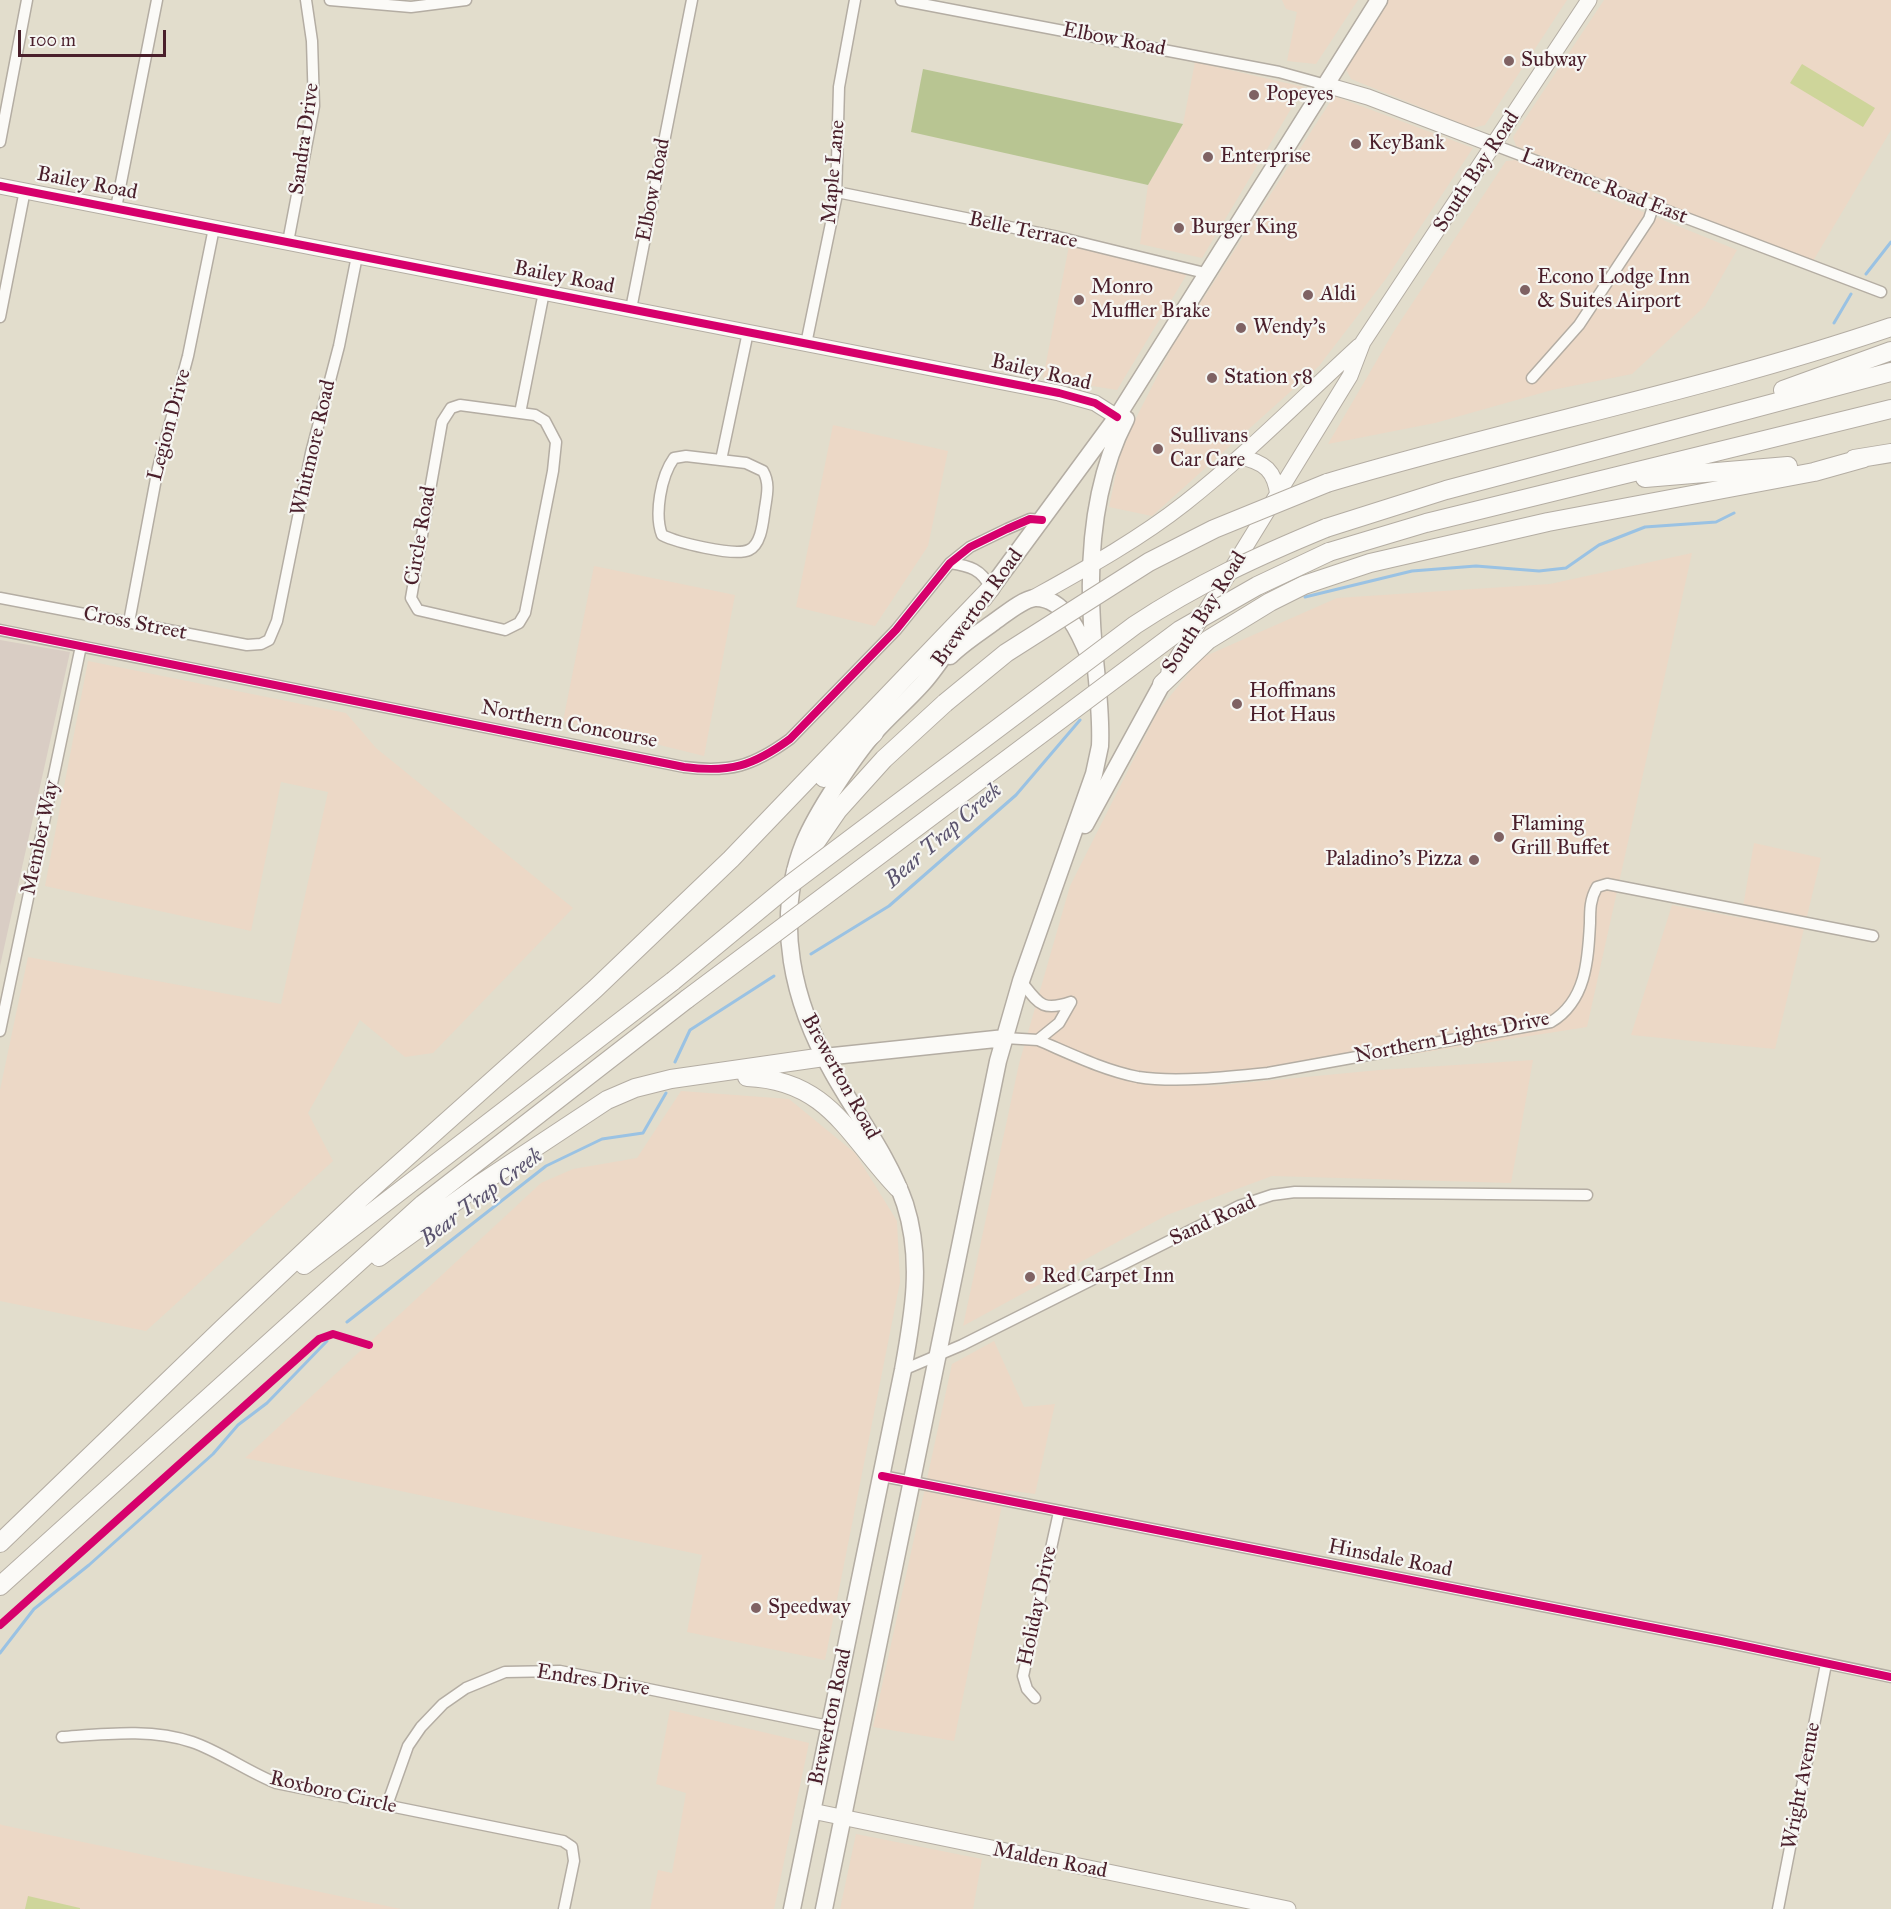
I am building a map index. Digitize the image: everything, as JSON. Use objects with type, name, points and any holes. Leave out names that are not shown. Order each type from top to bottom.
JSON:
[{"type":"highway","points":[[796,871],[838,810],[884,759],[945,703],[1006,653],[1149,562],[1214,529],[1327,483],[1424,454],[1767,366],[1891,327]]},
{"type":"highway","points":[[1674,430],[1891,351]]},
{"type":"highway","points":[[223,1328],[674,981],[788,886],[1135,625],[1181,595],[1247,560],[1326,528],[1446,490],[1891,372]]},
{"type":"highway","points":[[0,1586],[423,1204],[687,999],[1180,630],[1257,586],[1329,552],[1426,523],[1891,409]]},
{"type":"highway","points":[[1162,684],[1208,640],[1270,602],[1304,585],[1370,563],[1548,522],[1814,472],[1891,453]]},
{"type":"highway","points":[[1587,483],[1864,458]]},
{"type":"highway","points":[[731,859],[991,588]]},
{"type":"highway","points":[[0,1543],[362,1198],[595,989],[731,859],[874,733]]},
{"type":"highway","points":[[300,1315],[480,1184],[598,1106],[635,1088],[824,1057]]},
{"type":"highway","points":[[704,1075],[768,1077],[795,1086],[835,1112],[898,1188]]},
{"type":"main road","name":"Brewerton Road","points":[[792,1909],[915,1308],[915,1262],[910,1223],[898,1188],[878,1147],[824,1057],[801,1007],[792,963],[790,913],[796,871],[804,842],[825,805],[874,733],[924,682],[1117,417],[1164,346],[1379,0]]},
{"type":"main road","name":"Brewerton Road","points":[[824,1909],[969,1200],[1005,1038],[1021,981],[1094,774],[1101,728],[1092,625],[1091,566],[1100,494],[1117,435],[1164,346]]},
{"type":"main road","points":[[1117,417],[1117,435]]},
{"type":"main road","points":[[1033,598],[1044,600],[1061,610],[1074,624],[1097,673]]},
{"type":"main road","name":"South Bay Road","points":[[924,682],[958,649],[1033,598]]},
{"type":"main road","name":"South Bay Road","points":[[1053,887],[1122,752],[1162,684]]},
{"type":"main road","points":[[824,1057],[1005,1038]]},
{"type":"street","points":[[0,142],[27,0]]},
{"type":"street","points":[[116,208],[157,0]]},
{"type":"street","name":"Sandra Drive","points":[[288,242],[314,106],[314,70],[306,0]]},
{"type":"street","points":[[330,0],[382,6],[466,0]]},
{"type":"street","name":"Elbow Road","points":[[631,309],[692,0]]},
{"type":"street","name":"Maple Lane","points":[[806,344],[837,192],[839,87],[855,0]]},
{"type":"street","name":"Elbow Road","points":[[901,0],[1279,72],[1326,85]]},
{"type":"street","name":"South Bay Road","points":[[1162,684],[1350,376],[1363,342],[1590,0]]},
{"type":"street","name":"Lawrence Road East","points":[[1326,85],[1368,97],[1881,292]]},
{"type":"street","name":"Bailey Road","points":[[0,186],[1059,393],[1095,403],[1117,417]]},
{"type":"street","points":[[0,317],[25,190]]},
{"type":"street","name":"Belle Terrace","points":[[837,192],[1054,236],[1209,274]]},
{"type":"street","points":[[1532,378],[1579,325],[1649,219],[1653,207]]},
{"type":"street","name":"Legion Drive","points":[[129,622],[158,468],[188,356],[214,228]]},
{"type":"street","name":"Whitmore Road","points":[[269,640],[277,621],[311,453],[339,346],[357,256]]},
{"type":"street","points":[[520,413],[544,292]]},
{"type":"street","points":[[721,460],[748,332]]},
{"type":"street","name":"South Bay Road","points":[[1033,598],[1143,534],[1240,457],[1363,342]]},
{"type":"street","name":"Circle Road","points":[[460,405],[520,413],[535,415],[545,422],[556,442],[553,471],[525,613],[519,623],[505,630],[418,610],[413,605],[411,588],[442,422],[451,408],[460,405]]},
{"type":"street","points":[[1240,457],[1260,462],[1271,470],[1276,481],[1278,496]]},
{"type":"street","points":[[674,458],[721,460],[758,466],[767,477],[764,516],[757,543],[749,550],[735,552],[672,540],[662,535],[658,526],[661,495],[668,465],[674,458]]},
{"type":"street","name":"Northern Concourse","points":[[0,630],[684,767],[716,771],[743,766],[772,753],[790,739],[895,631],[950,563],[970,547],[1030,519],[1042,520]]},
{"type":"street","points":[[950,563],[970,566],[981,571],[991,588]]},
{"type":"street","name":"Cross Street","points":[[0,598],[247,645],[261,644],[269,640]]},
{"type":"street","name":"Member Way","points":[[0,1030],[81,646]]},
{"type":"street","name":"Northern Lights Drive","points":[[1038,1040],[1109,1069],[1138,1077],[1230,1077],[1268,1073],[1551,1023],[1571,1007],[1578,996],[1588,951],[1591,901],[1597,887],[1607,884],[1873,936]]},
{"type":"street","points":[[1005,1038],[1038,1040],[1059,1023],[1071,1002],[1054,1008],[1042,1006],[1021,981]]},
{"type":"street","name":"Sand Road","points":[[903,1370],[939,1355],[1239,1206],[1272,1195],[1295,1192],[1587,1195]]},
{"type":"street","name":"Hinsdale Road","points":[[882,1476],[1891,1677]]},
{"type":"street","name":"Holiday Drive","points":[[1035,1698],[1028,1689],[1023,1676],[1059,1512]]},
{"type":"street","name":"Wright Avenue","points":[[1778,1909],[1826,1664]]},
{"type":"street","name":"Endres Drive","points":[[387,1805],[408,1746],[421,1727],[443,1704],[466,1688],[505,1672],[560,1671],[829,1726]]},
{"type":"street","name":"Roxboro Circle","points":[[62,1737],[150,1734],[180,1738],[195,1743],[276,1783],[563,1841],[572,1847],[574,1861],[564,1909]]},
{"type":"street","name":"Malden Road","points":[[812,1811],[1288,1909]]},
{"type":"shaded area","points":[[1282,0],[1358,0],[1316,64],[1287,61],[1297,12],[1286,9]]},
{"type":"shaded area","points":[[1387,0],[1567,0],[1485,125],[1472,128],[1351,79],[1346,69],[1350,58]]},
{"type":"shaded area","points":[[1604,0],[1891,0],[1891,130],[1813,261],[1516,146],[1513,137]]},
{"type":"shaded area","points":[[1195,62],[1304,87],[1202,258],[1140,244],[1148,185],[1183,124]]},
{"type":"shaded area","points":[[1334,96],[1473,148],[1385,280],[1319,366],[1152,516],[1109,507],[1119,459],[1132,426],[1172,347]]},
{"type":"shaded area","points":[[1515,160],[1737,250],[1705,306],[1632,374],[1552,390],[1435,423],[1328,444],[1394,331],[1506,161]]},
{"type":"shaded area","points":[[1069,246],[1187,274],[1117,390],[1043,378]]},
{"type":"shaded area","points":[[833,425],[948,451],[928,546],[875,626],[796,607]]},
{"type":"shaded area","points":[[1692,553],[1587,1027],[1201,1087],[1379,1070],[1533,1060],[1511,1183],[1272,1176],[1167,1215],[963,1326],[1019,1064],[1070,886],[1158,711],[1201,658],[1337,598],[1550,584]]},
{"type":"shaded area","points":[[594,566],[735,595],[704,756],[563,721]]},
{"type":"shaded area","points":[[0,640],[70,652],[0,966]]},
{"type":"shaded area","points":[[88,661],[346,713],[376,748],[573,908],[433,1053],[405,1057],[360,1020],[308,1113],[333,1161],[146,1331],[0,1301],[0,1090],[28,957],[281,1004],[328,792],[281,782],[251,931],[45,886]]},
{"type":"shaded area","points":[[1754,843],[1821,858],[1775,1049],[1631,1035],[1672,905],[1741,918]]},
{"type":"shaded area","points":[[681,1091],[789,1099],[855,1153],[897,1221],[900,1282],[825,1660],[687,1632],[702,1555],[245,1458],[541,1183],[573,1169],[637,1158]]},
{"type":"shaded area","points":[[994,1341],[1024,1407],[1055,1404],[1035,1494],[1005,1490],[954,1741],[873,1727],[952,1364]]},
{"type":"shaded area","points":[[670,1710],[809,1743],[774,1909],[650,1909],[658,1870],[672,1873],[686,1793],[656,1784]]},
{"type":"shaded area","points":[[0,1824],[2,1825],[401,1909],[0,1909]]},
{"type":"shaded area","points":[[856,1834],[982,1859],[973,1909],[840,1909]]},
{"type":"green space","points":[[1802,64],[1875,108],[1863,127],[1790,83]]},
{"type":"green space","points":[[923,69],[1183,124],[1148,185],[911,132]]},
{"type":"green space","points":[[28,1896],[80,1908],[80,1909],[25,1909]]},
{"type":"waterway","name":"Bear Trap Creek","points":[[1866,274],[1891,242]]},
{"type":"waterway","name":"Bear Trap Creek","points":[[1834,323],[1851,294]]},
{"type":"waterway","name":"Bear Trap Creek","points":[[1305,597],[1412,571],[1476,566],[1539,571],[1566,568],[1599,545],[1645,527],[1716,522],[1734,513]]},
{"type":"waterway","name":"Bear Trap Creek","points":[[811,954],[889,906],[1016,795],[1080,720]]},
{"type":"waterway","name":"Bear Trap Creek","points":[[675,1062],[690,1030],[774,976]]},
{"type":"waterway","name":"Bear Trap Creek","points":[[347,1322],[546,1166],[602,1139],[643,1133],[666,1093]]},
{"type":"waterway","name":"Bear Trap Creek","points":[[0,1653],[34,1609],[89,1565],[213,1454],[238,1425],[267,1403],[327,1341]]},
{"type":"cycle path","points":[[0,186],[1059,393],[1095,403],[1117,417]]},
{"type":"cycle path","points":[[0,630],[684,767],[728,768],[764,756],[790,739],[896,630],[950,563],[970,547],[1030,519],[1042,520]]},
{"type":"cycle path","points":[[0,1625],[319,1339],[333,1334],[369,1345]]},
{"type":"cycle path","points":[[882,1476],[1721,1641],[1891,1677]]},
{"type":"place","name":"Subway","points":[[1509,61]]},
{"type":"place","name":"Popeyes","points":[[1254,95]]},
{"type":"place","name":"KeyBank","points":[[1356,144]]},
{"type":"place","name":"Enterprise","points":[[1208,157]]},
{"type":"place","name":"Burger King","points":[[1179,228]]},
{"type":"place","name":"Econo Lodge Inn & Suites Airport","points":[[1525,290]]},
{"type":"place","name":"Aldi","points":[[1308,295]]},
{"type":"place","name":"Monro Muffler Brake","points":[[1079,300]]},
{"type":"place","name":"Wendy's","points":[[1241,328]]},
{"type":"place","name":"Station 58","points":[[1212,378]]},
{"type":"place","name":"Sullivans Car Care","points":[[1158,449]]},
{"type":"place","name":"Hoffmans Hot Haus","points":[[1237,704]]},
{"type":"place","name":"Flaming Grill Buffet","points":[[1499,837]]},
{"type":"place","name":"Paladino's Pizza","points":[[1474,860]]},
{"type":"place","name":"Red Carpet Inn","points":[[1030,1277]]},
{"type":"place","name":"Speedway","points":[[756,1608]]}]
